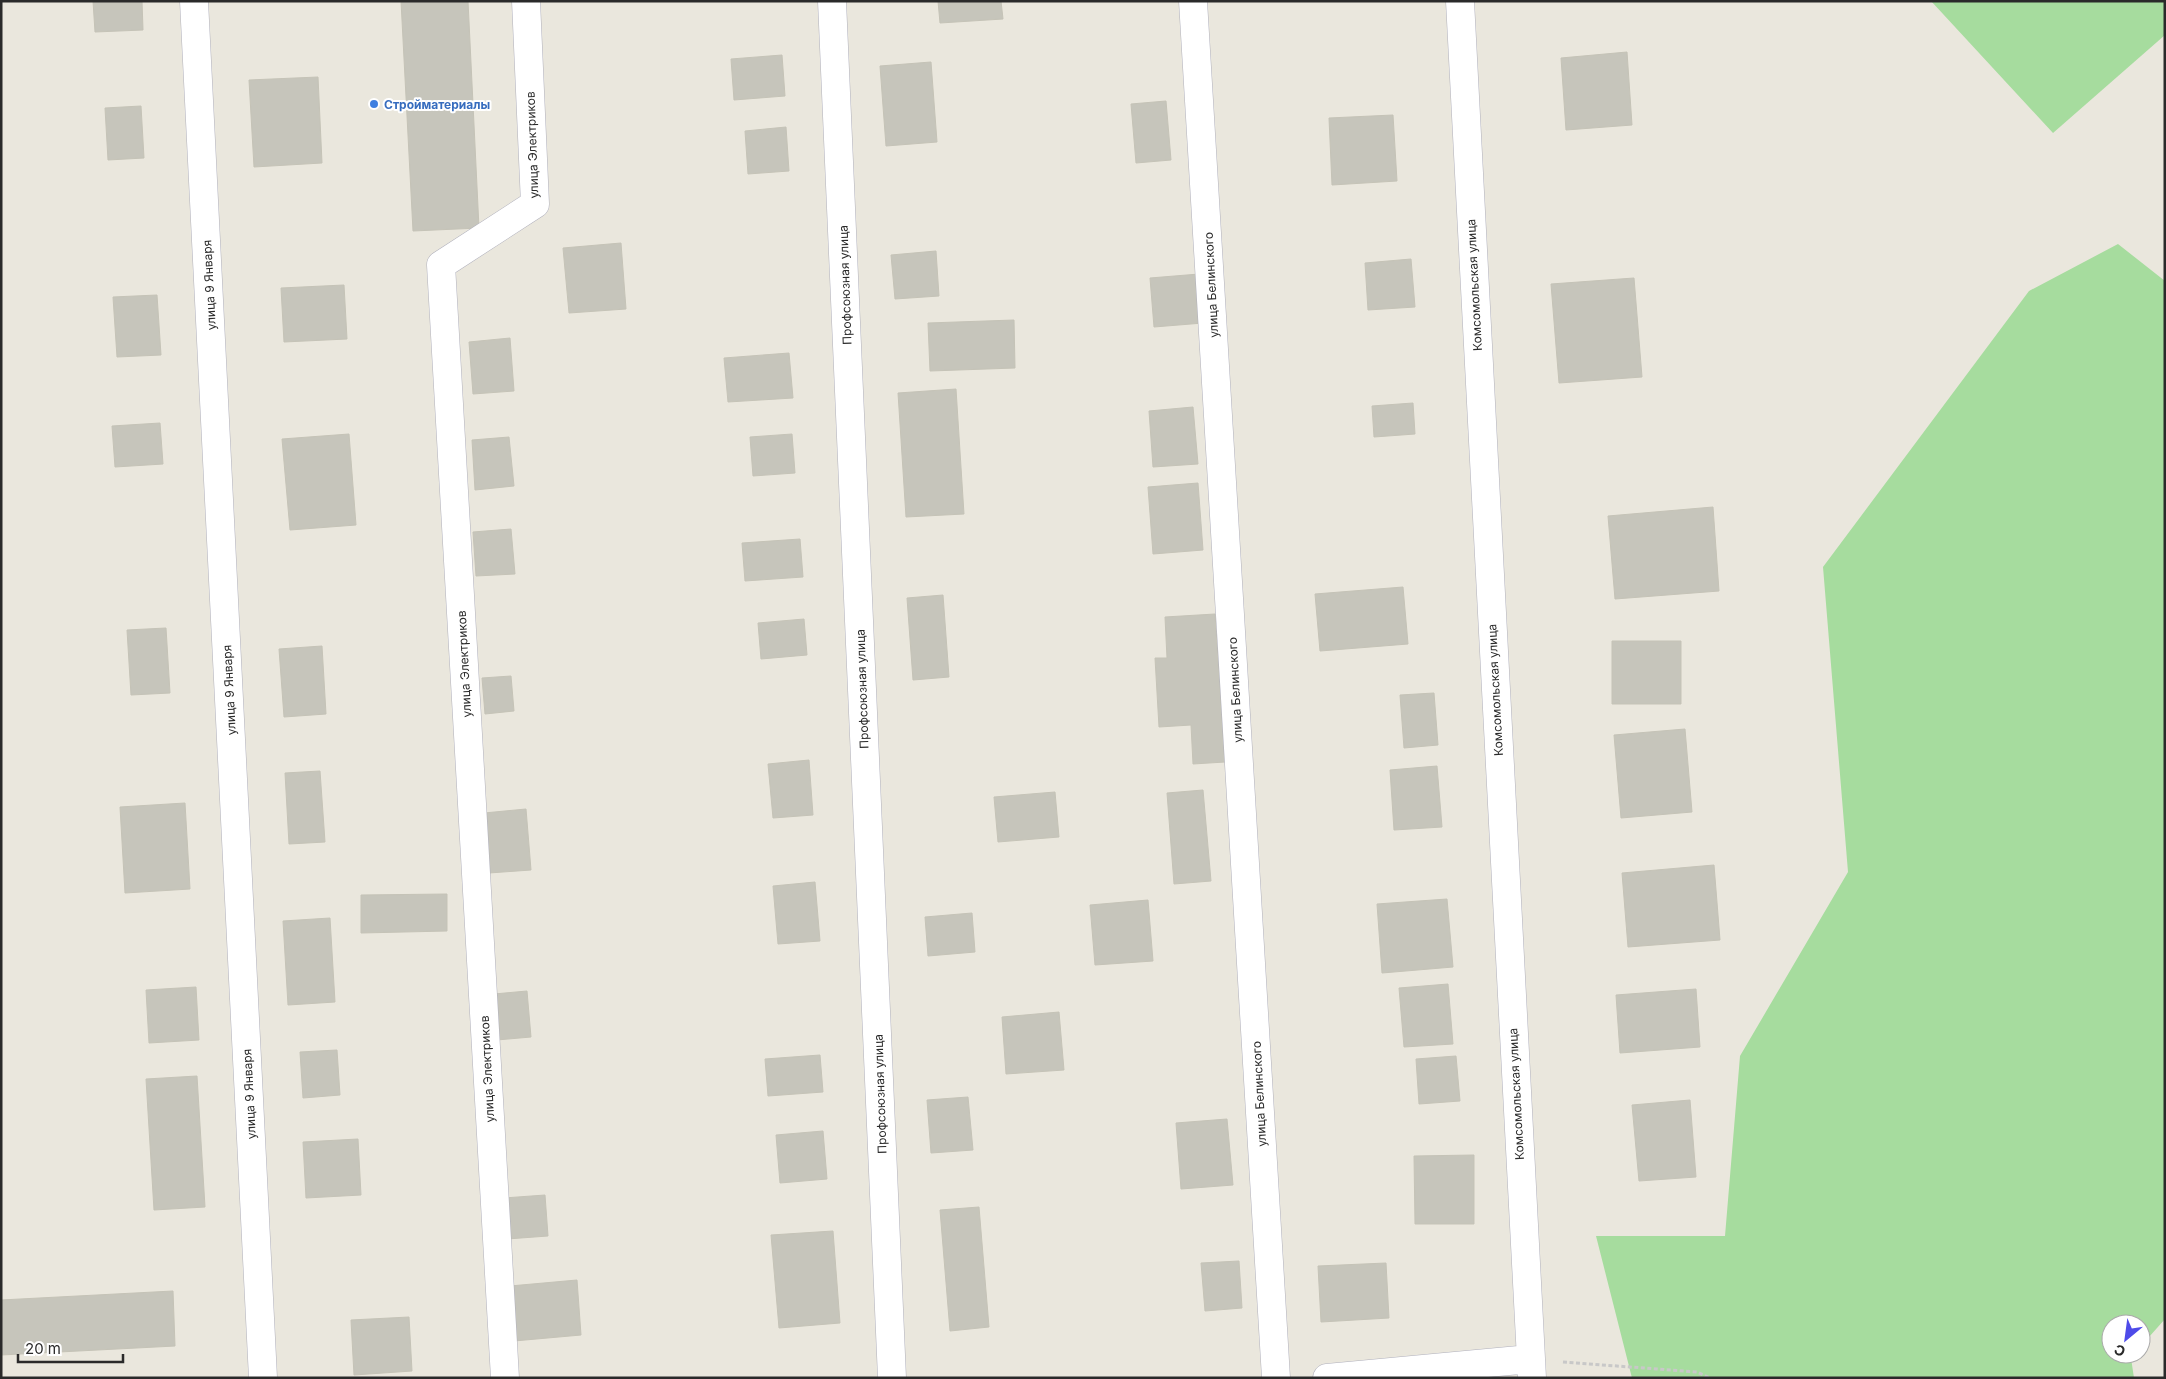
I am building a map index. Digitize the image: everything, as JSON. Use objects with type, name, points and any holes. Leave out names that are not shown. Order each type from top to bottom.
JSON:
[{"type":"street","name":"улица 9 Января","points":[[194,1],[264,1378]]},
{"type":"street","name":"улица Электриков","points":[[504,1378],[441,265],[535,204],[526,1]]},
{"type":"street","name":"Профсоюзная улица","points":[[832,1],[892,1378]]},
{"type":"street","name":"улица Белинского","points":[[1193,1],[1276,1378]]},
{"type":"street","name":"Комсомольская улица","points":[[1460,1],[1531,1369]]},
{"type":"street","points":[[1328,1378],[1531,1369]]},
{"type":"path","points":[[1531,1369],[1697,1372],[1710,1378]]},
{"type":"green space","points":[[1931,1],[2165,1],[2165,35],[2053,133]]},
{"type":"green space","points":[[2118,244],[2165,281],[2165,1319],[2151,1335],[2151,1314],[2101,1314],[2101,1364],[2132,1364],[2134,1378],[1632,1378],[1596,1236],[1725,1236],[1740,1056],[1848,872],[1823,567],[2029,291]]},
{"type":"building","points":[[93,1],[142,1],[143,30],[95,32]]},
{"type":"building","points":[[401,1],[468,1],[479,228],[413,231]]},
{"type":"building","points":[[938,1],[1001,1],[1003,19],[940,23]]},
{"type":"building","points":[[1627,52],[1632,125],[1566,130],[1561,58]]},
{"type":"building","points":[[782,55],[785,96],[734,100],[731,59]]},
{"type":"building","points":[[931,62],[937,142],[886,146],[880,66]]},
{"type":"building","points":[[318,77],[322,163],[254,167],[249,80]]},
{"type":"building","points":[[1166,101],[1171,160],[1136,163],[1131,104]]},
{"type":"building","points":[[141,106],[144,158],[108,160],[105,108]]},
{"type":"building","points":[[1393,115],[1397,181],[1332,185],[1329,118]]},
{"type":"building","points":[[786,127],[789,171],[748,174],[745,131]]},
{"type":"building","points":[[621,243],[626,309],[569,313],[563,248]]},
{"type":"building","points":[[936,251],[939,296],[895,299],[891,255]]},
{"type":"building","points":[[1411,259],[1415,307],[1368,310],[1365,263]]},
{"type":"building","points":[[1199,274],[1203,323],[1154,327],[1150,278]]},
{"type":"building","points":[[1634,278],[1642,377],[1559,383],[1551,284]]},
{"type":"building","points":[[344,285],[347,339],[284,342],[281,288]]},
{"type":"building","points":[[157,295],[161,355],[117,357],[113,297]]},
{"type":"building","points":[[1014,320],[1015,368],[930,371],[928,323]]},
{"type":"building","points":[[510,338],[514,391],[473,394],[469,342]]},
{"type":"building","points":[[789,353],[793,398],[728,402],[724,358]]},
{"type":"building","points":[[956,389],[964,514],[906,517],[898,393]]},
{"type":"building","points":[[1413,403],[1415,434],[1374,437],[1372,406]]},
{"type":"building","points":[[1193,407],[1198,464],[1153,467],[1149,411]]},
{"type":"building","points":[[160,423],[163,464],[115,467],[112,426]]},
{"type":"building","points":[[349,434],[356,525],[290,530],[282,439]]},
{"type":"building","points":[[792,434],[795,473],[753,476],[750,437]]},
{"type":"building","points":[[509,437],[514,486],[475,490],[472,440]]},
{"type":"building","points":[[1198,483],[1203,550],[1153,554],[1148,487]]},
{"type":"building","points":[[1713,507],[1719,591],[1615,599],[1608,516]]},
{"type":"building","points":[[511,529],[515,574],[476,576],[473,532]]},
{"type":"building","points":[[800,539],[803,577],[745,581],[742,543]]},
{"type":"building","points":[[1403,587],[1408,644],[1320,651],[1315,594]]},
{"type":"building","points":[[943,595],[949,677],[913,680],[907,598]]},
{"type":"building","points":[[1215,614],[1225,762],[1193,764],[1191,725],[1159,727],[1155,658],[1167,658],[1165,617]]},
{"type":"building","points":[[804,619],[807,655],[761,659],[758,623]]},
{"type":"building","points":[[166,628],[170,693],[131,695],[127,630]]},
{"type":"building","points":[[1612,641],[1681,641],[1681,704],[1612,704]]},
{"type":"building","points":[[322,646],[326,714],[284,717],[279,649]]},
{"type":"building","points":[[511,676],[514,711],[485,714],[482,678]]},
{"type":"building","points":[[1434,693],[1438,745],[1404,748],[1400,695]]},
{"type":"building","points":[[1685,729],[1692,812],[1621,818],[1614,735]]},
{"type":"building","points":[[809,760],[813,815],[773,818],[768,764]]},
{"type":"building","points":[[1437,766],[1442,827],[1394,830],[1390,770]]},
{"type":"building","points":[[320,771],[325,842],[289,844],[285,773]]},
{"type":"building","points":[[1203,790],[1211,881],[1174,884],[1167,793]]},
{"type":"building","points":[[1055,792],[1059,837],[998,842],[994,797]]},
{"type":"building","points":[[185,803],[190,889],[125,893],[120,807]]},
{"type":"building","points":[[526,809],[531,870],[489,873],[484,813]]},
{"type":"building","points":[[1714,865],[1720,940],[1628,947],[1622,873]]},
{"type":"building","points":[[815,882],[820,941],[778,944],[773,886]]},
{"type":"building","points":[[447,894],[447,931],[361,933],[361,895]]},
{"type":"building","points":[[1447,899],[1453,967],[1382,973],[1377,904]]},
{"type":"building","points":[[1148,900],[1153,961],[1095,965],[1090,905]]},
{"type":"building","points":[[972,913],[975,952],[928,956],[925,917]]},
{"type":"building","points":[[330,918],[335,1002],[288,1005],[283,921]]},
{"type":"building","points":[[1448,984],[1453,1044],[1404,1047],[1399,988]]},
{"type":"building","points":[[196,987],[199,1040],[149,1043],[146,990]]},
{"type":"building","points":[[1696,989],[1700,1047],[1620,1053],[1616,995]]},
{"type":"building","points":[[527,991],[531,1037],[497,1040],[494,994]]},
{"type":"building","points":[[1059,1012],[1064,1070],[1006,1074],[1002,1017]]},
{"type":"building","points":[[337,1050],[340,1095],[303,1098],[300,1052]]},
{"type":"building","points":[[820,1055],[823,1092],[768,1096],[765,1059]]},
{"type":"building","points":[[1456,1056],[1460,1101],[1419,1104],[1416,1059]]},
{"type":"building","points":[[197,1076],[205,1207],[154,1210],[146,1079]]},
{"type":"building","points":[[968,1097],[973,1150],[931,1153],[927,1100]]},
{"type":"building","points":[[1690,1100],[1696,1177],[1639,1181],[1632,1105]]},
{"type":"building","points":[[1227,1119],[1233,1185],[1181,1189],[1176,1123]]},
{"type":"building","points":[[823,1131],[827,1179],[780,1183],[776,1135]]},
{"type":"building","points":[[358,1139],[361,1195],[306,1198],[303,1142]]},
{"type":"building","points":[[1474,1155],[1474,1224],[1415,1224],[1414,1156]]},
{"type":"building","points":[[545,1195],[548,1236],[507,1239],[504,1198]]},
{"type":"building","points":[[979,1207],[989,1327],[950,1331],[940,1210]]},
{"type":"building","points":[[833,1231],[840,1323],[779,1328],[771,1235]]},
{"type":"building","points":[[1239,1261],[1242,1308],[1205,1311],[1201,1263]]},
{"type":"building","points":[[1386,1263],[1389,1318],[1321,1322],[1318,1266]]},
{"type":"building","points":[[577,1280],[581,1335],[514,1341],[510,1286]]},
{"type":"building","points":[[173,1291],[175,1346],[1,1355],[1,1300]]},
{"type":"building","points":[[409,1317],[412,1371],[354,1375],[351,1320]]},
{"type":"place","name":"Стройматериалы","points":[[374,104]]}]
